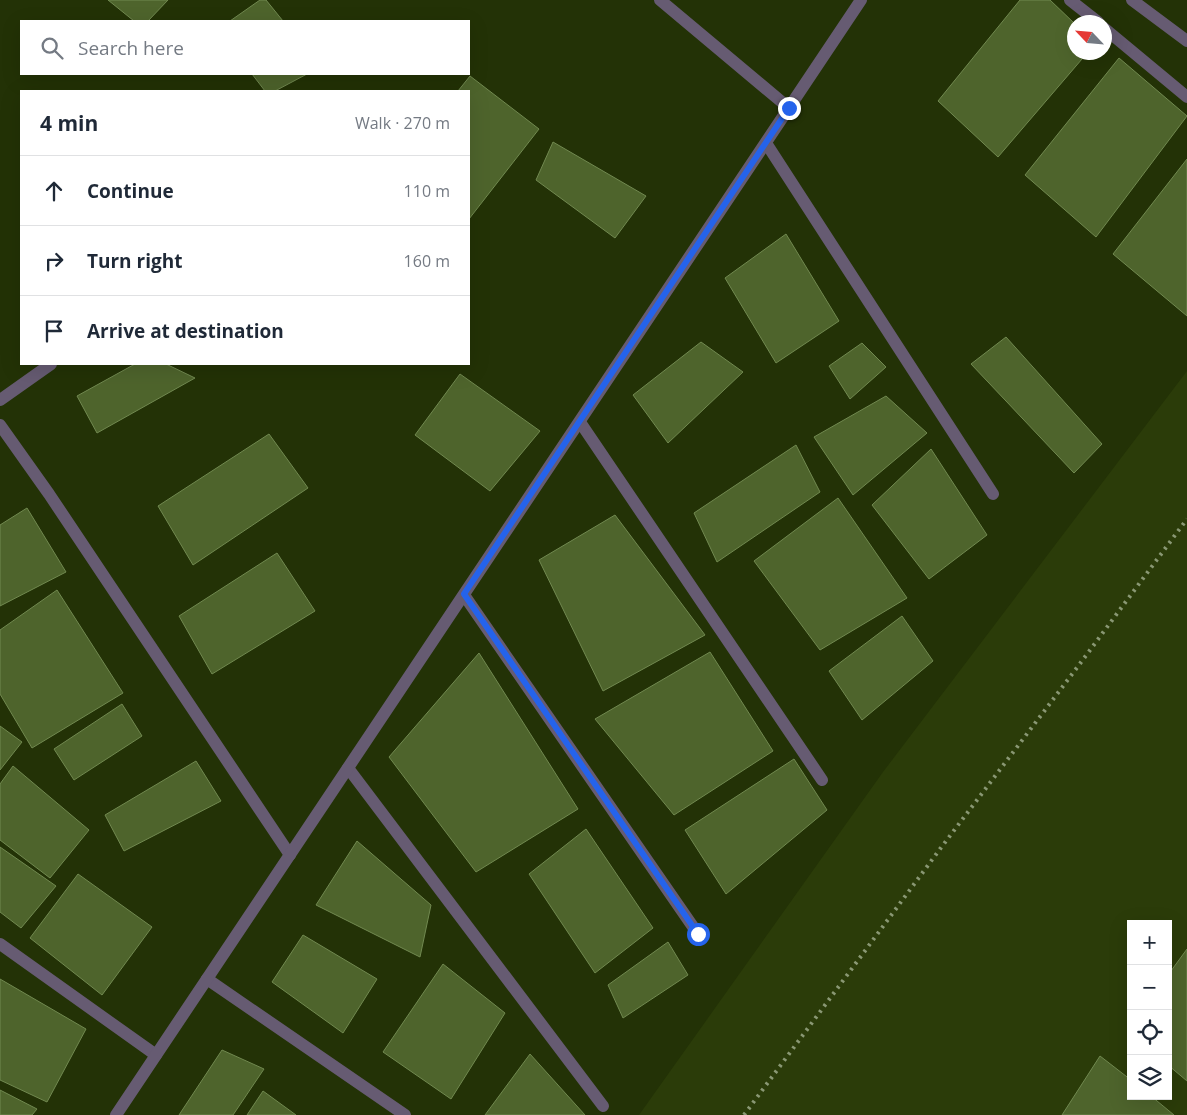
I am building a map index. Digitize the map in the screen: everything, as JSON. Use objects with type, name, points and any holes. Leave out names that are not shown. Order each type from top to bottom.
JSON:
[{"type":"street","points":[[660,0],[789,108]]},
{"type":"street","points":[[116,1115],[861,0]]},
{"type":"street","points":[[1070,0],[1089,15]]},
{"type":"street","points":[[1132,0],[1187,41]]},
{"type":"street","points":[[1112,35],[1187,97]]},
{"type":"street","points":[[766,143],[993,494]]},
{"type":"street","points":[[0,400],[49,365]]},
{"type":"street","points":[[580,422],[822,780]]},
{"type":"street","points":[[0,425],[55,502],[290,855]]},
{"type":"street","points":[[464,594],[698,934]]},
{"type":"street","points":[[348,768],[603,1106]]},
{"type":"street","points":[[0,944],[156,1055]]},
{"type":"street","points":[[207,979],[405,1115]]},
{"type":"shaded area","points":[[1187,371],[1187,1115],[639,1115],[883,772]]},
{"type":"building","points":[[108,0],[168,0],[149,20],[133,20]]},
{"type":"building","points":[[260,0],[266,0],[282,20],[231,20]]},
{"type":"building","points":[[1020,0],[1050,0],[1067,16],[1067,60],[1081,60],[998,157],[938,101]]},
{"type":"building","points":[[1119,58],[1187,116],[1096,237],[1025,175]]},
{"type":"building","points":[[253,75],[305,75],[277,90],[264,90]]},
{"type":"building","points":[[470,76],[539,129],[470,218],[470,90],[459,90]]},
{"type":"building","points":[[553,142],[646,196],[615,238],[536,180]]},
{"type":"building","points":[[1187,159],[1187,316],[1113,254]]},
{"type":"building","points":[[786,234],[839,321],[776,363],[725,278]]},
{"type":"building","points":[[1006,337],[1102,444],[1074,473],[971,364]]},
{"type":"building","points":[[701,342],[743,372],[668,443],[633,395]]},
{"type":"building","points":[[862,343],[886,367],[850,399],[829,366]]},
{"type":"building","points":[[133,365],[168,365],[195,378],[97,433],[77,396]]},
{"type":"building","points":[[460,374],[540,431],[490,491],[415,435]]},
{"type":"building","points":[[886,396],[927,433],[853,495],[814,437]]},
{"type":"building","points":[[269,434],[308,488],[193,565],[158,506]]},
{"type":"building","points":[[796,445],[820,492],[717,562],[694,513]]},
{"type":"building","points":[[931,449],[987,535],[929,579],[872,505]]},
{"type":"building","points":[[838,498],[907,598],[820,650],[754,561]]},
{"type":"building","points":[[27,508],[66,572],[0,606],[0,525]]},
{"type":"building","points":[[615,515],[705,635],[603,691],[539,560]]},
{"type":"building","points":[[277,553],[315,611],[212,674],[179,616]]},
{"type":"building","points":[[57,590],[123,693],[32,748],[0,694],[0,630]]},
{"type":"building","points":[[902,616],[933,661],[862,720],[829,671]]},
{"type":"building","points":[[710,652],[773,751],[674,815],[595,719]]},
{"type":"building","points":[[479,653],[578,809],[476,872],[389,757]]},
{"type":"building","points":[[122,704],[142,736],[74,780],[54,749]]},
{"type":"building","points":[[0,726],[22,742],[0,770]]},
{"type":"building","points":[[794,759],[827,810],[726,894],[685,830]]},
{"type":"building","points":[[196,761],[221,801],[124,851],[105,815]]},
{"type":"building","points":[[13,766],[89,830],[50,878],[0,840],[0,784]]},
{"type":"building","points":[[586,829],[653,928],[595,973],[529,874]]},
{"type":"building","points":[[357,841],[431,905],[420,957],[316,905]]},
{"type":"building","points":[[0,847],[56,886],[21,928],[0,912]]},
{"type":"building","points":[[78,874],[152,927],[102,995],[30,938]]},
{"type":"building","points":[[303,935],[377,979],[343,1033],[272,982]]},
{"type":"building","points":[[668,942],[688,975],[623,1018],[608,985]]},
{"type":"building","points":[[1187,949],[1187,1081],[1172,1068],[1172,970]]},
{"type":"building","points":[[443,964],[505,1013],[451,1099],[383,1052]]},
{"type":"building","points":[[0,979],[86,1029],[47,1102],[0,1080]]},
{"type":"building","points":[[222,1050],[264,1069],[233,1115],[179,1115]]},
{"type":"building","points":[[530,1054],[585,1115],[485,1115]]},
{"type":"building","points":[[1100,1056],[1127,1077],[1127,1100],[1156,1100],[1174,1115],[1062,1115]]},
{"type":"building","points":[[0,1090],[37,1109],[32,1115],[0,1115]]},
{"type":"building","points":[[263,1091],[296,1115],[247,1115]]},
{"type":"railway","points":[[744,1115],[1187,519]]},
{"type":"route","points":[[698,934],[464,594],[789,108]]}]
